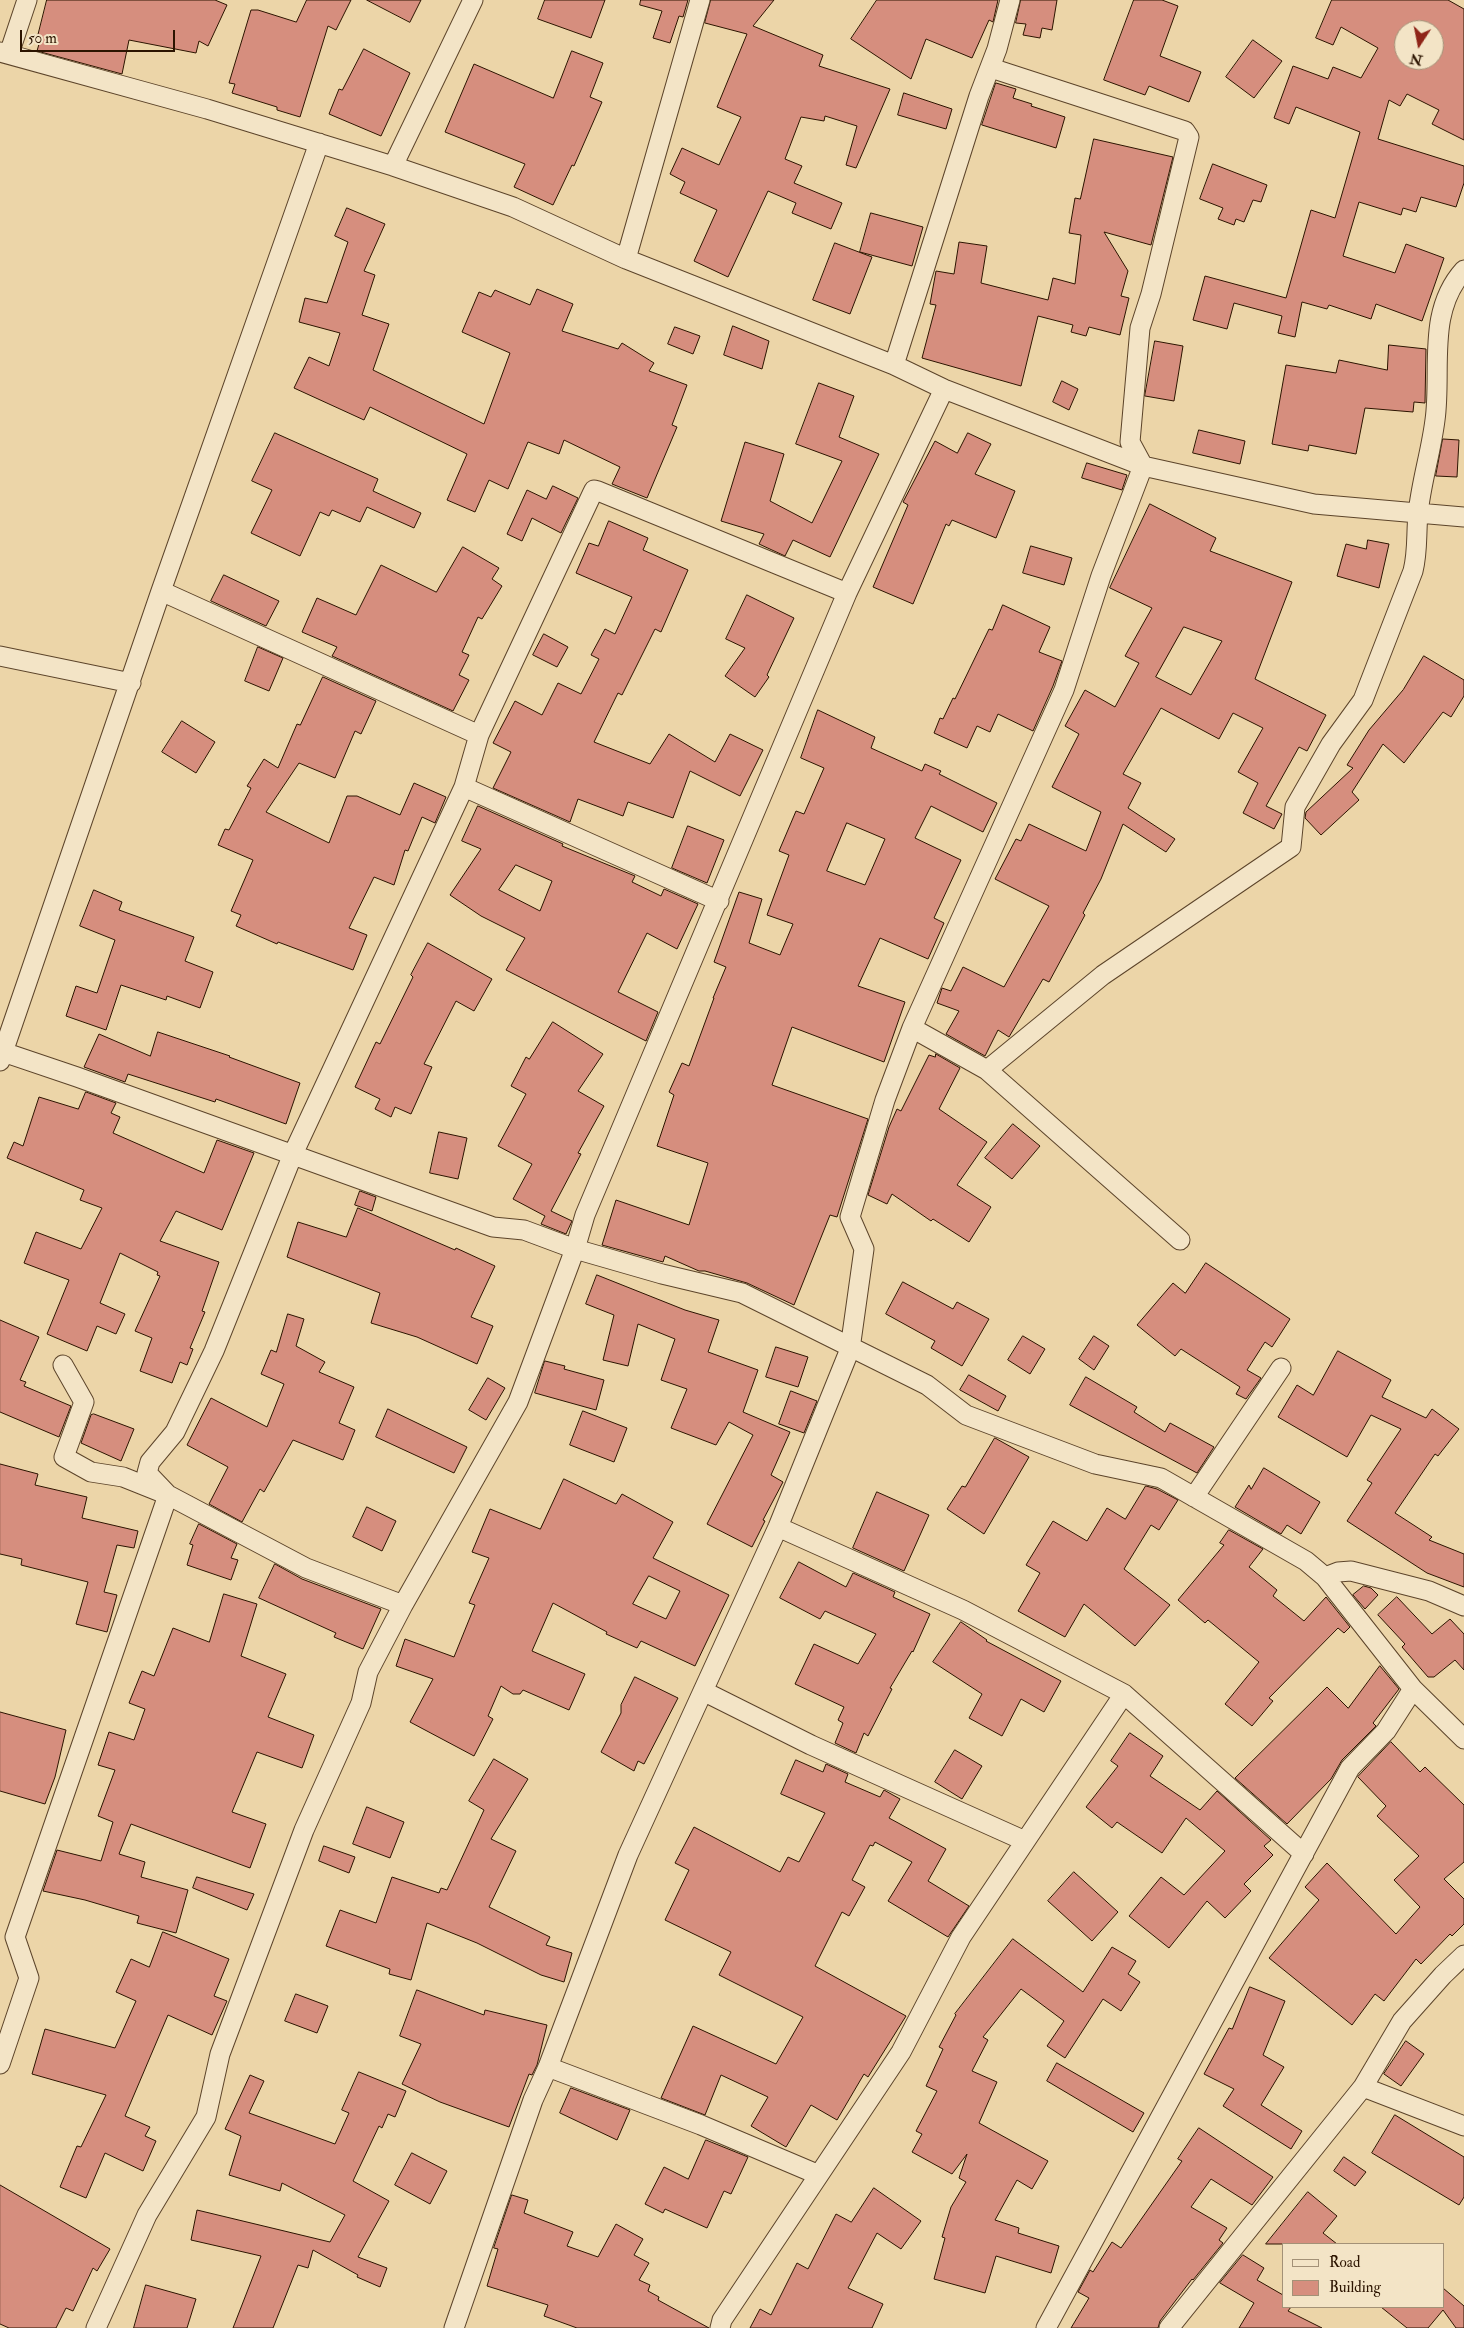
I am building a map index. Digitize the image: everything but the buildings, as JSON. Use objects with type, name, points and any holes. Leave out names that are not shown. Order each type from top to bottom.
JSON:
[{"type":"street","points":[[27,0],[5,53],[207,109],[393,166],[513,207],[626,259],[894,365],[944,389],[1143,466],[1314,504],[1418,514],[1464,516]]},
{"type":"street","points":[[393,166],[473,0]]},
{"type":"street","points":[[626,259],[700,0]]},
{"type":"street","points":[[894,365],[979,96],[991,68],[1010,0]]},
{"type":"street","points":[[454,2328],[533,2100],[548,2067],[628,1855],[778,1527],[850,1348],[864,1249],[850,1217],[885,1100],[912,1028],[1064,690],[1100,576],[1143,466],[1130,442],[1140,328],[1151,294],[1189,137],[1185,131],[991,68]]},
{"type":"street","points":[[319,143],[161,591],[2,1057],[293,1154],[493,1227],[524,1230],[575,1249],[662,1274],[742,1293],[926,1385],[966,1415],[1095,1464],[1161,1478],[1306,1561],[1325,1577],[1413,1689],[1464,1739]]},
{"type":"street","points":[[987,1070],[1103,975],[1291,848],[1295,807],[1331,744],[1363,700],[1413,571],[1417,555],[1418,514],[1436,419],[1438,333],[1447,295],[1464,270]]},
{"type":"street","points":[[96,2328],[147,2215],[206,2117],[220,2054],[304,1830],[361,1703],[368,1672],[403,1605],[518,1402],[575,1249],[585,1215],[848,593],[944,389]]},
{"type":"street","points":[[168,1495],[146,1473],[150,1462],[175,1432],[214,1351],[293,1154],[464,788],[479,735],[594,490],[848,593]]},
{"type":"street","points":[[161,591],[479,735]]},
{"type":"street","points":[[0,656],[131,683]]},
{"type":"street","points":[[464,788],[719,900]]},
{"type":"street","points":[[912,1028],[987,1070],[1180,1240]]},
{"type":"street","points":[[64,1366],[84,1402],[64,1457],[91,1472],[123,1477],[168,1495],[306,1568],[403,1605]]},
{"type":"street","points":[[1194,1497],[1281,1368]]},
{"type":"street","points":[[0,2064],[29,1978],[15,1937],[168,1495]]},
{"type":"street","points":[[778,1527],[963,1610],[1124,1694],[1304,1854]]},
{"type":"street","points":[[1325,1577],[1338,1572],[1351,1572],[1428,1591],[1464,1606]]},
{"type":"street","points":[[1046,2328],[1350,1768],[1386,1731],[1413,1689]]},
{"type":"street","points":[[703,1691],[811,1745],[1025,1841]]},
{"type":"street","points":[[720,2328],[722,2320],[900,2052],[961,1937],[1124,1694]]},
{"type":"street","points":[[1169,2328],[1363,2087],[1402,2020],[1464,1955]]},
{"type":"street","points":[[548,2067],[701,2125],[819,2175]]},
{"type":"street","points":[[1363,2087],[1464,2126]]}]
